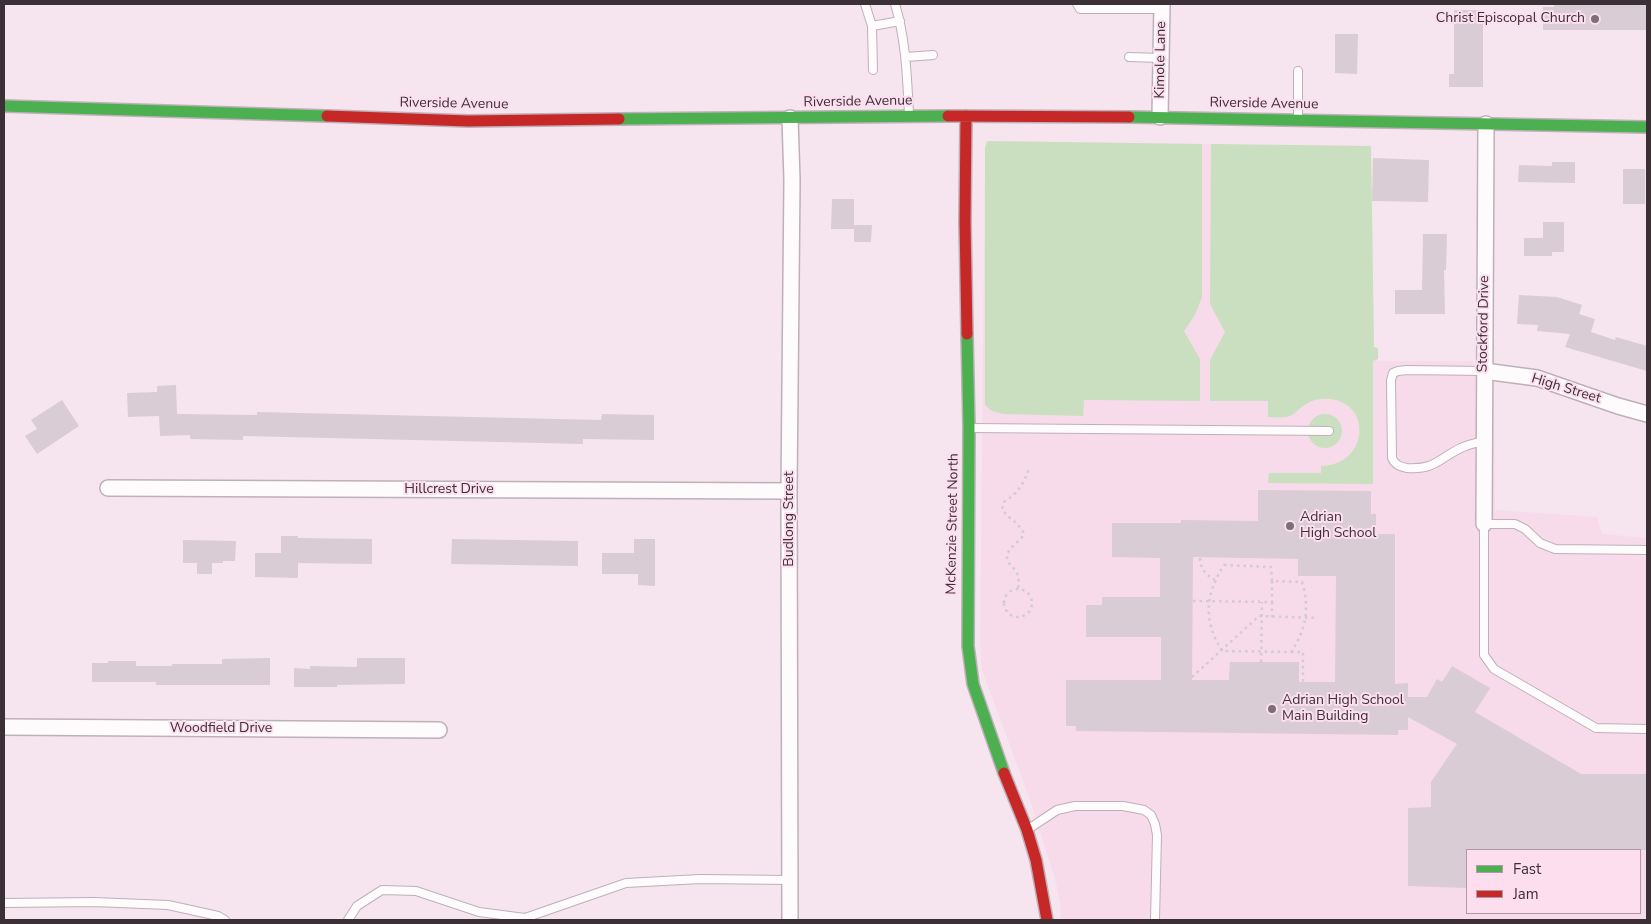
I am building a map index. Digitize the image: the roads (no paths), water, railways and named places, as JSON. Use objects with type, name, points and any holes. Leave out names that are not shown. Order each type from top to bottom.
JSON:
[{"type":"street","name":"Kimole Lane","points":[[1160,117],[1162,6]]},
{"type":"street","name":"Riverside Avenue","points":[[4,106],[468,121],[966,116],[1160,117],[1647,127]]},
{"type":"street","name":"McKenzie Street North","points":[[966,116],[969,428],[968,646],[973,684],[1000,762],[1027,830],[1036,860],[1047,920]]},
{"type":"street","name":"Budlong Street","points":[[790,118],[792,189],[789,491],[790,920]]},
{"type":"street","name":"Stockford Drive","points":[[1484,524],[1486,124]]},
{"type":"street","name":"High Street","points":[[1484,371],[1537,378],[1647,414]]},
{"type":"street","name":"Hillcrest Drive","points":[[108,488],[789,491]]},
{"type":"street","name":"Woodfield Drive","points":[[4,727],[439,730]]},
{"type":"lane","points":[[865,4],[872,26],[872,70]]},
{"type":"lane","points":[[895,4],[906,57],[909,116]]},
{"type":"lane","points":[[1078,4],[1080,8],[1162,6]]},
{"type":"lane","points":[[872,26],[900,21]]},
{"type":"lane","points":[[906,57],[933,55]]},
{"type":"lane","points":[[1129,57],[1161,58]]},
{"type":"lane","points":[[1298,71],[1298,120]]},
{"type":"lane","points":[[1484,371],[1407,370],[1393,373],[1390,380],[1392,458],[1401,467],[1427,467],[1436,464],[1459,448],[1484,441]]},
{"type":"lane","points":[[969,428],[1329,431]]},
{"type":"lane","points":[[1647,550],[1556,549],[1540,543],[1515,524],[1484,524],[1484,655],[1494,669],[1596,728],[1647,729]]},
{"type":"lane","points":[[1027,830],[1056,810],[1075,806],[1123,806],[1144,810],[1151,815],[1157,835],[1155,920]]},
{"type":"lane","points":[[348,920],[357,906],[382,890],[416,890],[479,912],[525,918],[626,883],[700,879],[791,880]]},
{"type":"lane","points":[[4,903],[94,902],[168,905],[218,916],[225,920]]},
{"type":"place","name":"Christ Episcopal Church","points":[[1595,19]]},
{"type":"place","name":"Adrian High School","points":[[1290,526]]},
{"type":"place","name":"Adrian High School Main Building","points":[[1272,709]]}]
